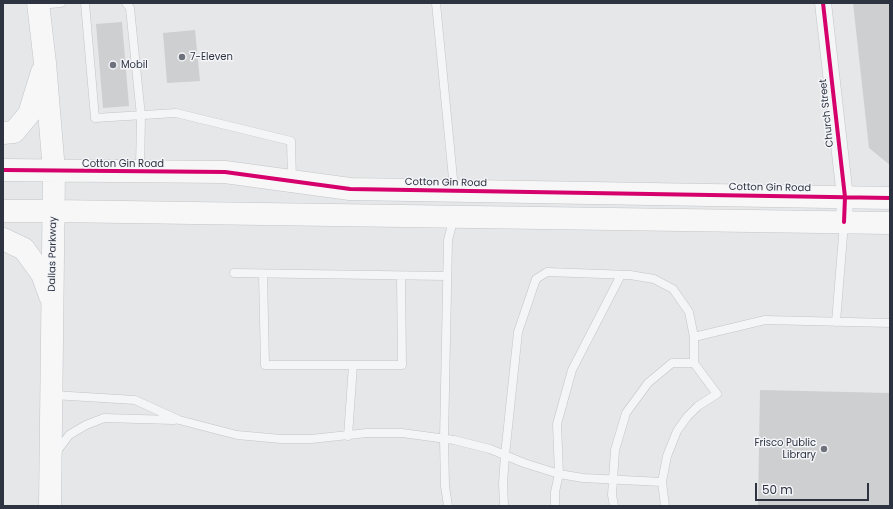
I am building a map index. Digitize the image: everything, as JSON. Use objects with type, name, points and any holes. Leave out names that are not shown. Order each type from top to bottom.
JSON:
[{"type":"street","name":"Church Street","points":[[823,3],[845,198],[844,222]]},
{"type":"street","name":"Dallas Parkway","points":[[38,4],[45,63],[54,171],[52,460],[50,506]]},
{"type":"street","points":[[3,133],[14,132],[29,114],[45,63]]},
{"type":"street","name":"Cotton Gin Road","points":[[3,170],[225,172],[350,189],[634,195],[890,198]]},
{"type":"street","points":[[292,182],[293,214]]},
{"type":"street","points":[[454,191],[454,216]]},
{"type":"street","points":[[633,219],[634,195]]},
{"type":"street","points":[[3,212],[54,211],[890,223]]},
{"type":"street","points":[[3,239],[24,249],[42,274],[52,301]]},
{"type":"lane","points":[[38,4],[61,3]]},
{"type":"lane","points":[[85,3],[95,118],[176,113],[291,141],[292,182]]},
{"type":"lane","points":[[126,3],[130,8],[140,116],[140,172]]},
{"type":"lane","points":[[436,3],[454,191]]},
{"type":"lane","points":[[448,506],[445,486],[444,439],[447,276],[448,240],[454,216]]},
{"type":"lane","points":[[836,322],[844,222]]},
{"type":"lane","points":[[504,506],[505,455],[518,332],[536,279],[547,272],[621,275],[654,279],[673,289],[689,312],[694,337],[694,363],[717,394],[698,406],[687,417],[677,431],[667,456],[662,482],[665,506]]},
{"type":"lane","points":[[234,273],[447,276]]},
{"type":"lane","points":[[263,274],[264,365],[402,365],[401,276]]},
{"type":"lane","points":[[555,506],[555,492],[559,474],[557,424],[572,370],[621,275]]},
{"type":"lane","points":[[694,337],[765,320],[890,323]]},
{"type":"lane","points":[[614,506],[612,495],[615,450],[626,413],[648,383],[672,363],[694,363]]},
{"type":"lane","points":[[348,436],[353,365]]},
{"type":"lane","points":[[52,395],[135,400],[180,420],[237,435],[280,439],[311,439],[367,433],[402,434],[444,439],[490,449],[524,463],[559,474],[583,478],[662,482]]},
{"type":"lane","points":[[52,460],[69,435],[86,425],[104,418],[180,420]]},
{"type":"building","points":[[853,3],[890,3],[890,165],[869,148]]},
{"type":"building","name":"Mobil","points":[[122,22],[129,106],[103,108],[96,24]]},
{"type":"building","name":"7-Eleven","points":[[195,30],[200,81],[167,83],[163,33]]},
{"type":"building","name":"Frisco Public Library","points":[[760,390],[890,393],[890,506],[758,506]]},
{"type":"cycle path","points":[[823,3],[845,197],[844,222]]},
{"type":"cycle path","points":[[3,170],[225,172],[350,189],[890,198]]},
{"type":"place","name":"7-Eleven","points":[[182,57]]},
{"type":"place","name":"Mobil","points":[[113,65]]},
{"type":"place","name":"Frisco Public Library","points":[[824,449]]}]
